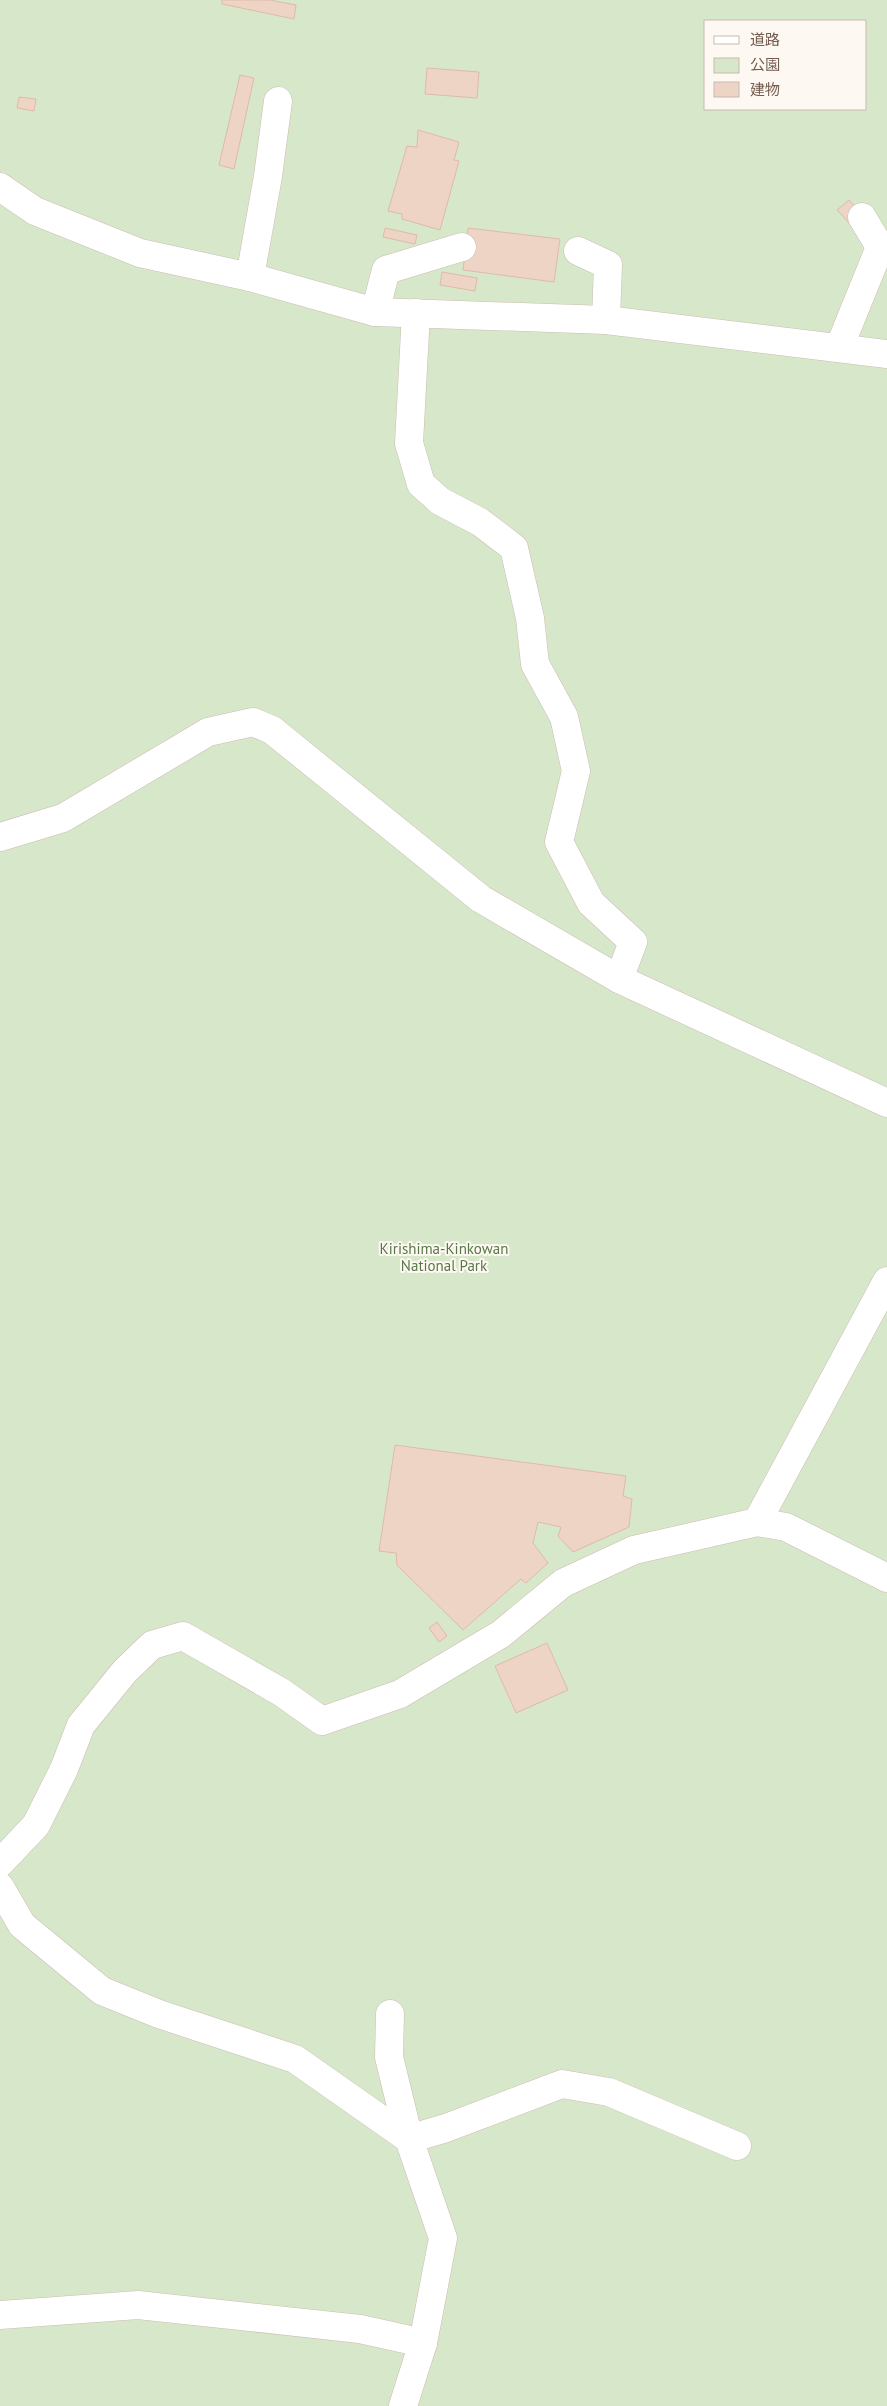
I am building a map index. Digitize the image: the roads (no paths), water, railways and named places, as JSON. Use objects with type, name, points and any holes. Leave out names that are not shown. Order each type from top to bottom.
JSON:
[{"type":"street","points":[[250,277],[268,176],[278,100]]},
{"type":"street","points":[[0,187],[35,211],[140,253],[250,277],[374,312],[606,320],[887,354]]},
{"type":"street","points":[[839,348],[880,246],[862,217]]},
{"type":"street","points":[[374,312],[386,270],[462,247]]},
{"type":"street","points":[[578,252],[608,265],[606,320]]},
{"type":"street","points":[[416,313],[409,443],[421,484],[440,501],[480,522],[514,548],[530,618],[534,664],[564,717],[576,772],[559,842],[591,903],[633,942],[619,980]]},
{"type":"street","points":[[0,837],[63,818],[208,732],[252,722],[272,730],[481,899],[619,980],[887,1103]]},
{"type":"street","points":[[757,1522],[887,1280]]},
{"type":"street","points":[[0,1863],[36,1825],[64,1769],[81,1725],[126,1671],[152,1645],[183,1636],[282,1692],[322,1721],[400,1694],[501,1634],[563,1583],[634,1550],[757,1522],[786,1527],[887,1578]]},
{"type":"street","points":[[0,1887],[22,1925],[102,1991],[159,2014],[294,2059],[410,2139]]},
{"type":"street","points":[[390,2014],[389,2058],[410,2139],[443,2238],[423,2343],[403,2406]]},
{"type":"street","points":[[410,2139],[446,2128],[562,2084],[609,2092],[737,2146]]},
{"type":"street","points":[[0,2315],[138,2305],[360,2329],[423,2343]]},
{"type":"park label","name":"Kirishima-Kinkowan National Park","points":[[444,1258]]}]
